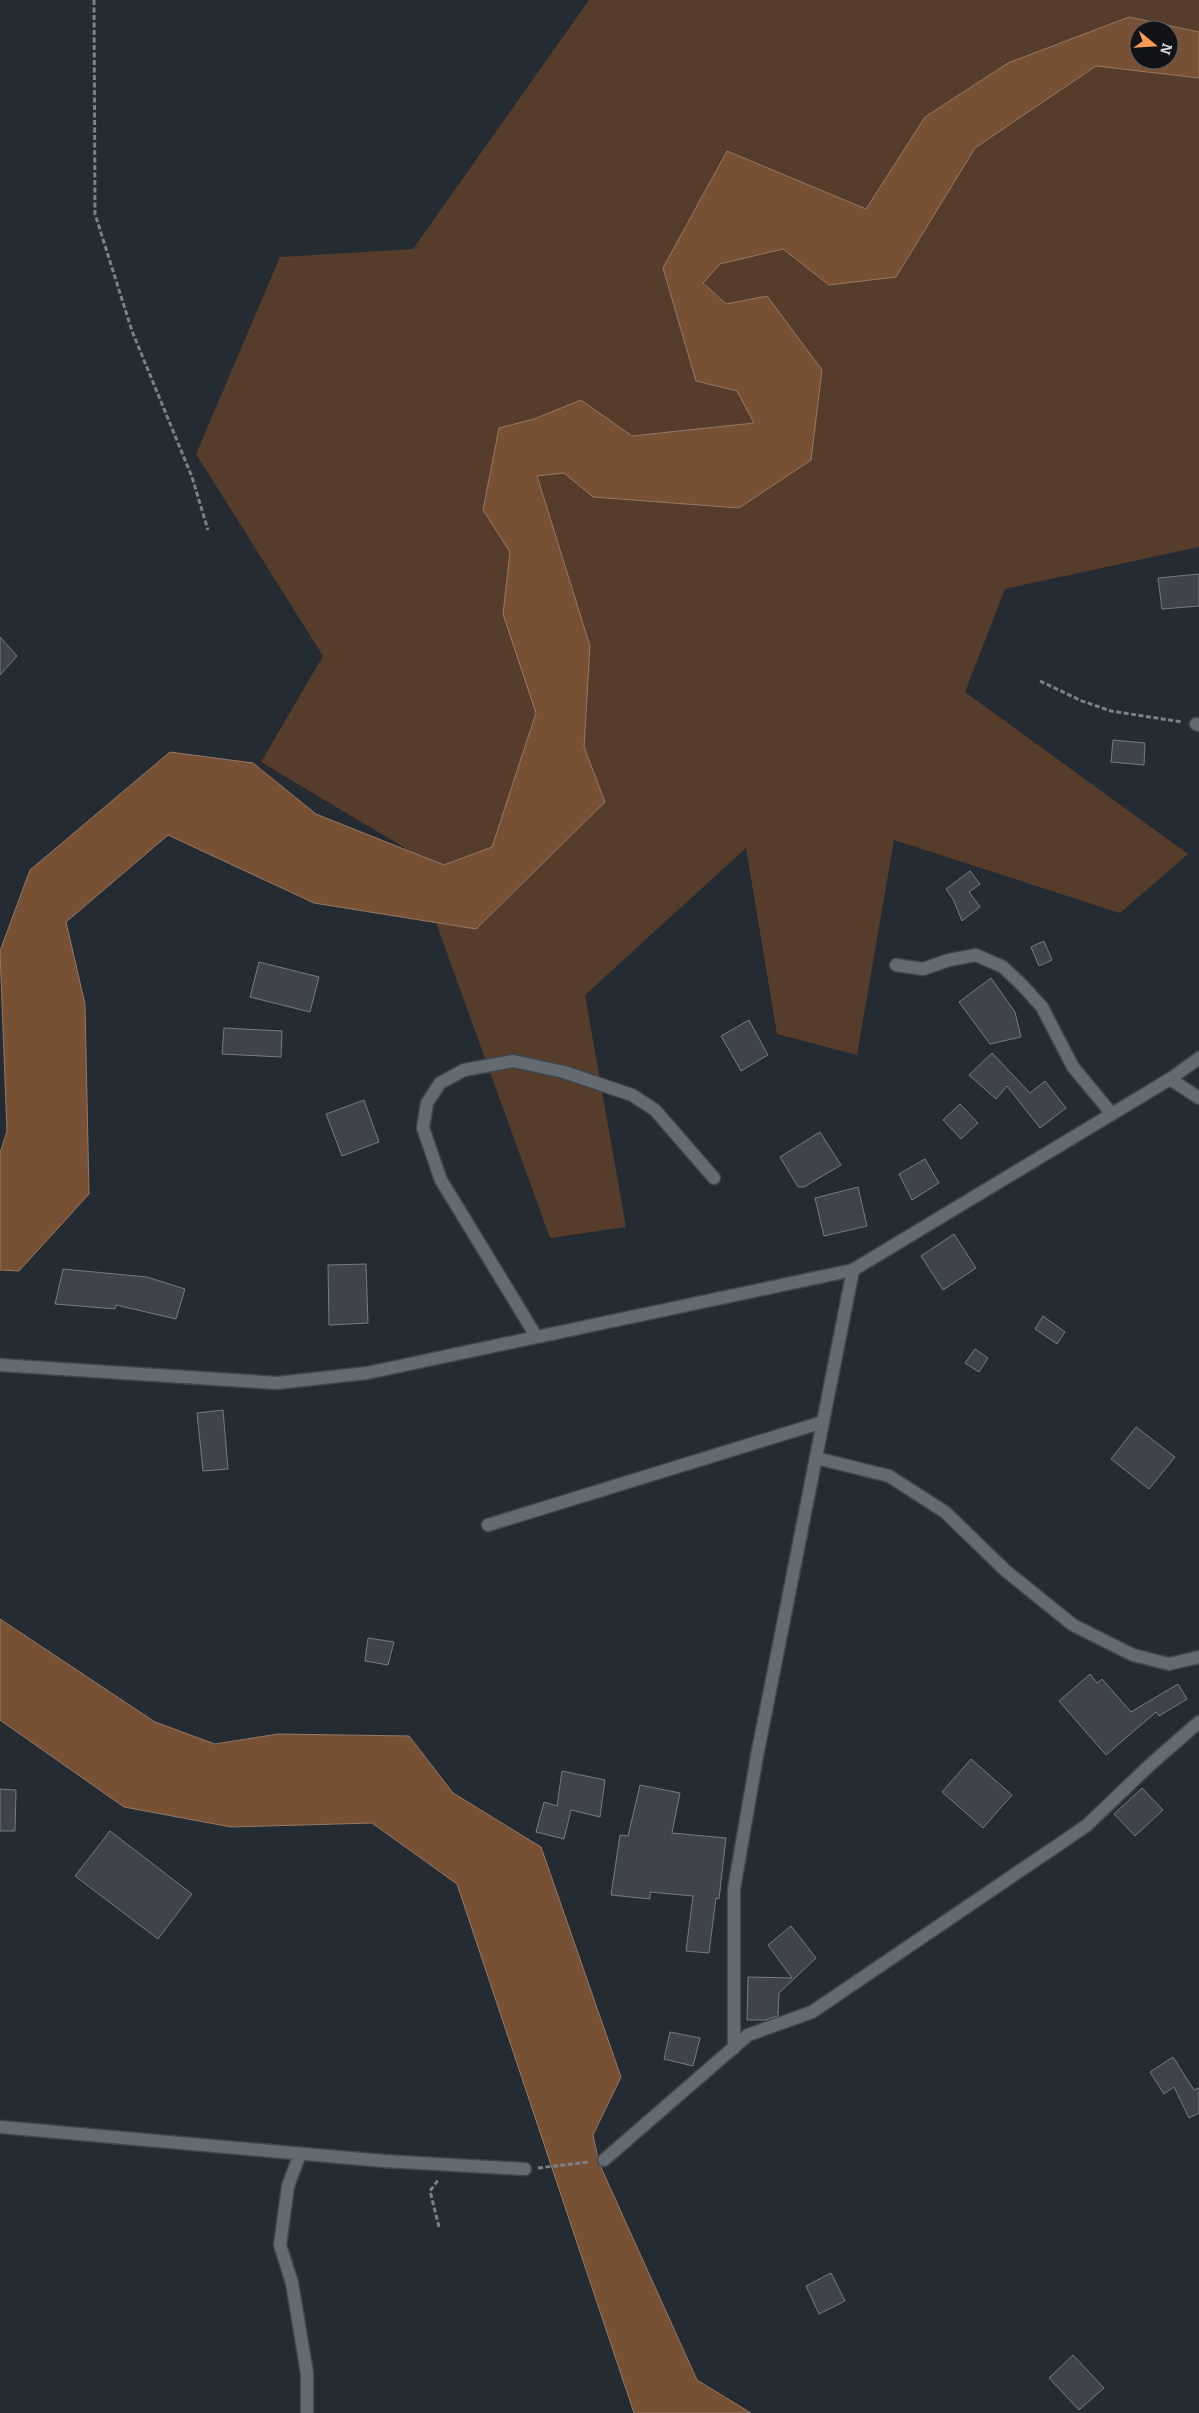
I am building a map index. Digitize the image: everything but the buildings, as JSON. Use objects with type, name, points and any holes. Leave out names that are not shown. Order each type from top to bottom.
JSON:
[{"type":"street","points":[[896,965],[923,969],[949,960],[976,955],[1003,967],[1042,1008],[1073,1067],[1112,1114]]},
{"type":"street","points":[[0,1365],[277,1383],[367,1373],[853,1270],[1170,1079],[1199,1058]]},
{"type":"street","points":[[536,1336],[441,1180],[423,1128],[427,1103],[440,1083],[464,1070],[513,1061],[564,1072],[632,1095],[656,1110],[714,1178]]},
{"type":"street","points":[[1170,1079],[1199,1098]]},
{"type":"street","points":[[734,2048],[734,1889],[853,1270]]},
{"type":"street","points":[[488,1525],[823,1422]]},
{"type":"street","points":[[816,1458],[889,1476],[945,1512],[1006,1570],[1073,1625],[1133,1656],[1169,1664],[1199,1657]]},
{"type":"street","points":[[604,2160],[748,2035],[812,2012],[1086,1826],[1151,1764],[1199,1722]]},
{"type":"street","points":[[0,2127],[448,2166],[525,2169]]},
{"type":"street","points":[[300,2154],[288,2186],[280,2245],[292,2283],[307,2373],[307,2413]]},
{"type":"path","points":[[94,0],[94,214],[132,331],[192,477],[208,530]]},
{"type":"path","points":[[1040,681],[1082,701],[1111,711],[1197,725]]},
{"type":"path","points":[[525,2169],[604,2160]]},
{"type":"path","points":[[439,2227],[430,2191],[448,2166]]},
{"type":"shaded area","points":[[589,0],[1199,0],[1199,547],[1005,589],[965,692],[1188,854],[1120,913],[894,840],[857,1055],[777,1034],[746,848],[585,995],[626,1227],[550,1238],[410,851],[261,762],[323,656],[196,454],[280,257],[413,249]]},
{"type":"shaded area","points":[[1129,17],[1143,20],[1129,20],[1129,70],[1096,66],[975,148],[896,277],[829,285],[783,249],[720,264],[703,283],[726,304],[767,296],[822,370],[811,460],[739,508],[593,497],[564,473],[537,476],[590,646],[584,747],[605,802],[476,929],[314,903],[168,835],[66,922],[85,1004],[89,1194],[19,1271],[0,1270],[0,1153],[7,1131],[0,951],[30,870],[170,752],[253,763],[316,814],[444,865],[492,847],[536,713],[503,614],[510,552],[483,510],[499,428],[534,419],[581,400],[632,436],[754,423],[737,391],[696,381],[663,268],[727,151],[866,209],[925,117],[1008,63]]},
{"type":"shaded area","points":[[1179,28],[1199,32],[1199,78],[1130,70],[1179,70]]},
{"type":"shaded area","points":[[0,1619],[155,1722],[215,1744],[278,1734],[409,1736],[453,1793],[541,1847],[621,2077],[593,2135],[599,2163],[697,2380],[751,2413],[634,2413],[457,1884],[372,1823],[231,1827],[124,1807],[0,1720]]}]
